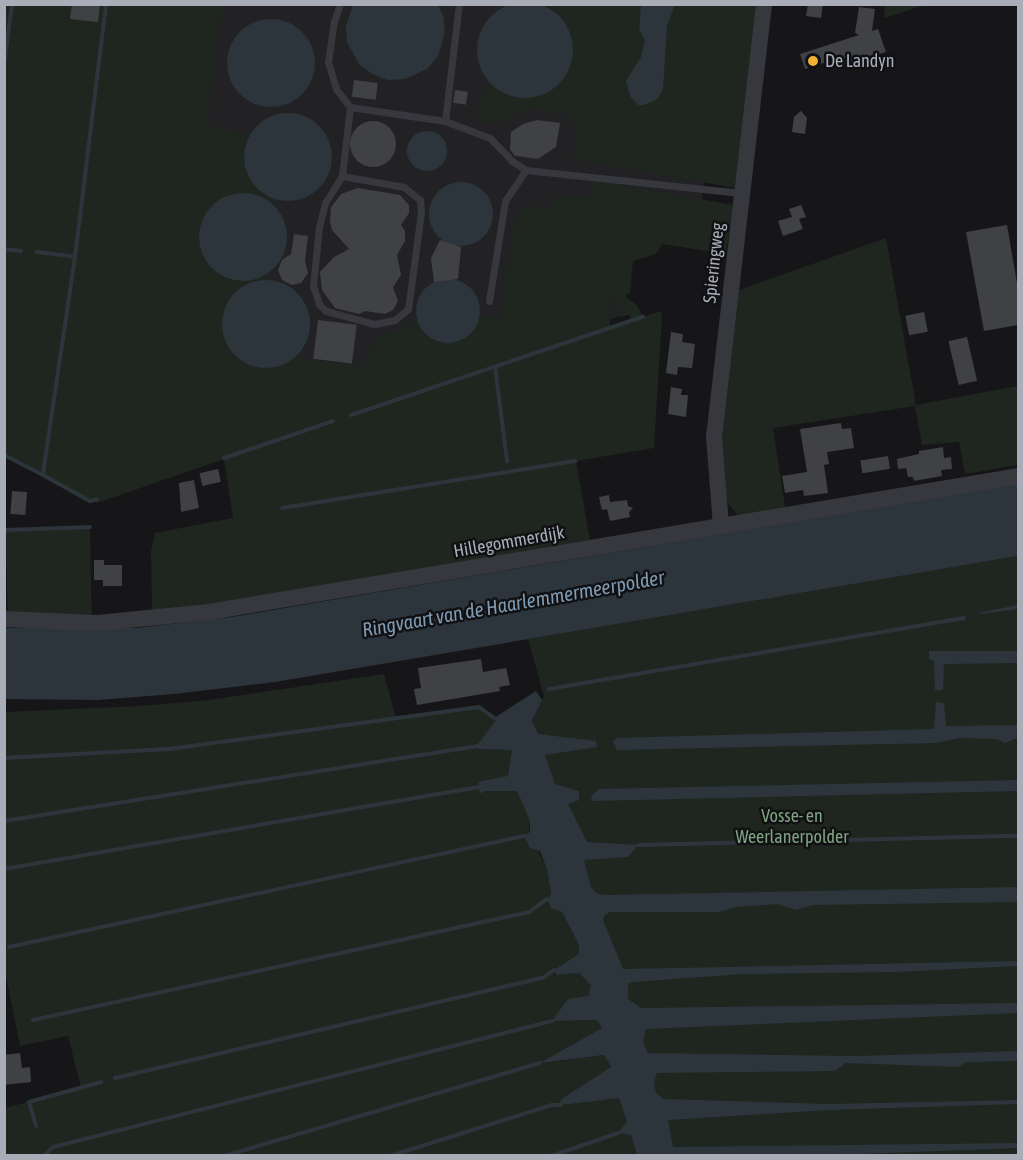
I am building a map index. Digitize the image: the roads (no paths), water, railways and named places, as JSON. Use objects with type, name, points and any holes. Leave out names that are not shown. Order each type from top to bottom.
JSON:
[{"type":"street","name":"Spieringweg","points":[[721,526],[714,437],[764,4]]},
{"type":"street","name":"Hillegommerdijk","points":[[4,619],[97,623],[209,612],[1018,476]]},
{"type":"lane","points":[[340,4],[334,21],[328,62],[336,89],[350,107],[445,121],[490,138],[512,161],[526,170],[741,194]]},
{"type":"lane","points":[[454,4],[458,13]]},
{"type":"lane","points":[[445,121],[459,4]]},
{"type":"lane","points":[[342,176],[404,187],[420,200],[421,212],[408,309],[395,320],[386,323],[374,324],[334,315],[319,304],[315,295],[319,227],[325,202],[342,176],[350,107]]},
{"type":"lane","points":[[489,301],[505,201],[526,170]]},
{"type":"water","points":[[516,2],[534,2],[552,10],[565,23],[573,41],[570,69],[552,90],[534,98],[516,98],[498,90],[485,77],[477,59],[477,41],[485,23],[498,10]]},
{"type":"water","points":[[353,5],[438,5],[443,15],[445,32],[438,56],[427,69],[405,79],[388,80],[372,74],[359,64],[347,42],[346,26]]},
{"type":"water","points":[[641,5],[675,5],[667,26],[663,90],[656,100],[638,105],[630,96],[626,81],[641,57],[645,40],[639,29]]},
{"type":"water","points":[[271,19],[288,23],[302,32],[311,46],[315,63],[311,80],[302,94],[288,103],[271,107],[254,103],[240,94],[231,80],[227,63],[231,46],[240,32],[254,23]]},
{"type":"water","points":[[288,113],[305,116],[319,126],[329,140],[332,157],[329,174],[319,188],[305,198],[288,201],[271,198],[257,188],[247,174],[244,157],[247,140],[257,126],[271,116]]},
{"type":"water","points":[[427,131],[435,132],[441,137],[446,143],[446,159],[441,165],[435,170],[427,171],[419,170],[413,165],[408,159],[407,151],[408,143],[413,137],[419,132]]},
{"type":"water","points":[[461,182],[473,184],[484,191],[491,202],[493,214],[491,226],[484,237],[473,244],[461,246],[449,244],[438,237],[431,226],[429,214],[431,202],[438,191],[449,184]]},
{"type":"water","points":[[243,193],[260,196],[274,206],[284,220],[287,237],[284,254],[274,268],[260,278],[243,281],[226,278],[212,268],[202,254],[199,237],[202,220],[212,206],[226,196]]},
{"type":"water","points":[[448,279],[466,284],[471,288],[475,293],[480,311],[475,329],[471,334],[466,338],[448,343],[430,338],[425,334],[421,329],[416,311],[421,293],[425,288],[430,284]]},
{"type":"water","points":[[266,280],[283,283],[297,293],[307,307],[310,324],[307,341],[297,355],[283,365],[266,368],[249,365],[235,355],[225,341],[222,324],[225,307],[235,293],[249,283]]},
{"type":"water","name":"Ringvaart van de Haarlemmermeerpolder","points":[[1018,483],[1018,556],[275,682],[98,700],[5,699],[5,628],[137,628],[232,617]]},
{"type":"water","points":[[1018,605],[1018,609],[980,614],[982,612]]},
{"type":"water","points":[[929,651],[1018,651],[1018,663],[944,664],[943,690],[935,690],[934,661],[929,659]]},
{"type":"water","points":[[536,691],[542,700],[532,721],[538,734],[596,741],[597,747],[545,755],[555,784],[579,791],[579,800],[568,804],[587,842],[638,845],[628,857],[584,860],[591,887],[596,893],[604,895],[1018,887],[1018,902],[813,905],[796,910],[777,904],[737,907],[718,912],[610,912],[605,915],[603,920],[623,969],[1018,961],[1018,966],[896,972],[744,974],[628,984],[628,999],[641,1008],[1018,1003],[1018,1013],[646,1029],[643,1042],[648,1053],[858,1056],[1018,1051],[1018,1061],[967,1062],[958,1067],[846,1063],[835,1071],[657,1073],[654,1082],[656,1093],[664,1099],[828,1104],[1018,1100],[1018,1104],[828,1110],[668,1120],[673,1147],[1018,1143],[1018,1148],[807,1156],[637,1155],[631,1135],[618,1133],[627,1122],[619,1098],[561,1105],[560,1100],[611,1067],[604,1055],[540,1063],[602,1028],[597,1020],[552,1021],[568,999],[588,996],[591,986],[579,973],[557,975],[554,970],[579,954],[579,945],[562,912],[551,908],[547,899],[551,894],[547,870],[540,851],[530,848],[524,836],[530,832],[530,821],[517,791],[482,791],[478,782],[508,776],[512,750],[478,749],[478,744],[496,720],[494,718]]},
{"type":"water","points":[[936,702],[944,703],[946,726],[1018,725],[1018,738],[1005,743],[997,739],[959,738],[936,743],[617,750],[613,741],[617,738],[934,729]]},
{"type":"water","points":[[1018,780],[1018,791],[591,801],[592,795],[599,789]]},
{"type":"waterway","points":[[4,65],[12,4]]},
{"type":"waterway","points":[[75,257],[106,4]]},
{"type":"waterway","points":[[4,249],[21,251]]},
{"type":"waterway","points":[[37,252],[75,257],[43,475],[90,501],[97,499]]},
{"type":"waterway","points":[[351,415],[643,317]]},
{"type":"waterway","points":[[495,367],[507,461]]},
{"type":"waterway","points":[[224,458],[333,421]]},
{"type":"waterway","points":[[4,455],[43,475]]},
{"type":"waterway","points":[[282,508],[575,461]]},
{"type":"waterway","points":[[6,530],[90,527]]},
{"type":"waterway","points":[[549,689],[964,618]]},
{"type":"waterway","points":[[4,758],[169,749],[479,707],[494,718]]},
{"type":"waterway","points":[[4,821],[478,746]]},
{"type":"waterway","points":[[4,869],[479,787],[482,791]]},
{"type":"waterway","points":[[9,947],[524,836]]},
{"type":"waterway","points":[[638,845],[1018,836]]},
{"type":"waterway","points":[[33,1020],[529,912],[547,899]]},
{"type":"waterway","points":[[115,1078],[543,978],[554,970]]},
{"type":"waterway","points":[[44,1156],[53,1147],[552,1021]]},
{"type":"waterway","points":[[224,1156],[540,1063]]},
{"type":"waterway","points":[[36,1126],[29,1102],[101,1082]]},
{"type":"waterway","points":[[390,1156],[552,1105],[561,1105]]},
{"type":"waterway","points":[[551,1156],[618,1133]]},
{"type":"place","name":"De Landyn","points":[[813,61]]},
{"type":"park label","name":"Vosse- en Weerlanerpolder","points":[[792,827]]}]
